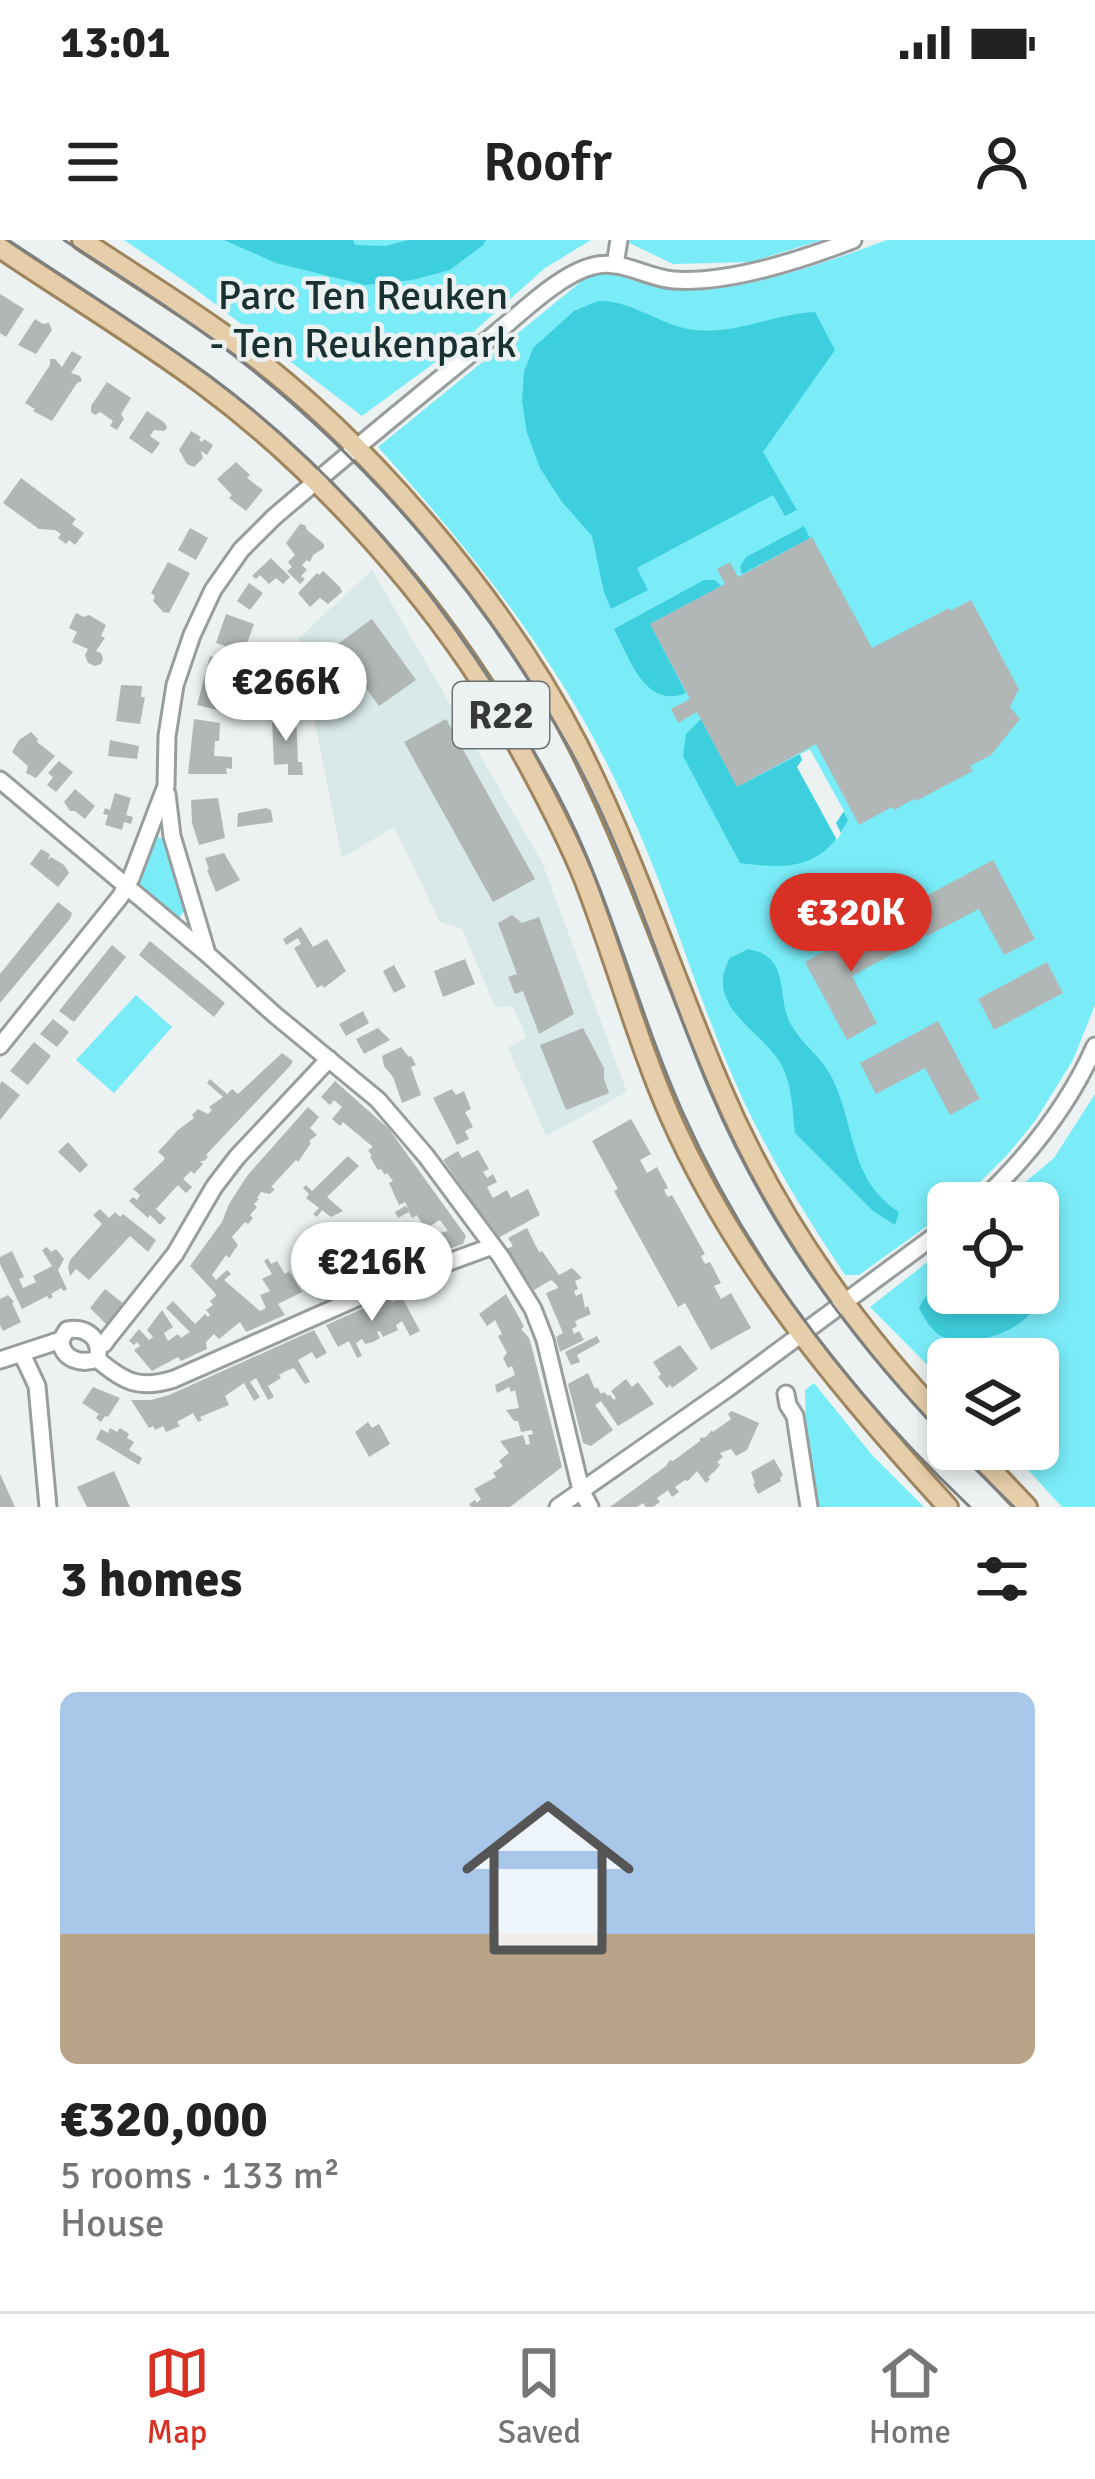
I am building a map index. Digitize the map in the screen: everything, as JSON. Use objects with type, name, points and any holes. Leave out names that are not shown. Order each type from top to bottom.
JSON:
[{"type":"main road","name":"R22","points":[[82,240],[240,346],[293,390],[380,472],[488,601],[577,743],[628,853],[747,1145],[814,1263],[870,1339],[927,1402]]},
{"type":"main road","name":"R22","points":[[0,248],[124,328],[266,435],[316,482],[447,632],[484,685],[549,802],[581,872],[670,1115],[728,1224],[842,1388],[948,1507]]},
{"type":"main road","points":[[992,1470],[1027,1507]]},
{"type":"street","points":[[615,265],[619,240]]},
{"type":"street","points":[[206,953],[172,836],[167,736],[192,635],[213,590],[241,550],[356,448],[563,281],[598,264],[672,280],[707,279],[751,271],[853,240]]},
{"type":"street","points":[[0,780],[378,1100],[426,1156],[522,1288],[545,1340],[581,1490],[590,1507]]},
{"type":"street","points":[[0,1046],[126,887],[166,787]]},
{"type":"street","points":[[999,1182],[1030,1150],[1095,1046]]},
{"type":"street","points":[[329,1059],[237,1157],[175,1254],[104,1344],[97,1352],[88,1363],[65,1354],[62,1340],[68,1330],[79,1329],[92,1336],[97,1352],[113,1373],[152,1386],[391,1283],[493,1246]]},
{"type":"street","points":[[558,1507],[927,1242]]},
{"type":"street","points":[[0,1360],[62,1340]]},
{"type":"street","points":[[22,1354],[37,1386],[48,1507]]},
{"type":"street","points":[[786,1394],[795,1416],[809,1507]]},
{"type":"shaded area","points":[[224,240],[353,240],[355,245],[386,246],[408,240],[486,240],[450,270],[365,285],[276,263]]},
{"type":"shaded area","points":[[598,301],[623,304],[696,330],[815,312],[835,350],[763,452],[797,510],[785,516],[773,495],[637,568],[648,590],[611,609],[592,536],[540,468],[522,401],[524,372],[533,348],[574,311]]},
{"type":"shaded area","points":[[804,526],[810,538],[742,574],[746,557]]},
{"type":"shaded area","points":[[372,570],[542,862],[627,1092],[546,1136],[508,1048],[527,1037],[512,1006],[495,1007],[462,929],[440,922],[394,827],[342,858],[298,639]]},
{"type":"shaded area","points":[[704,580],[715,580],[721,586],[650,624],[686,693],[660,694],[640,678],[614,629]]},
{"type":"shaded area","points":[[701,719],[737,787],[810,749],[848,820],[827,849],[803,863],[740,863],[683,756],[686,734]]},
{"type":"shaded area","points":[[748,949],[762,953],[776,968],[790,1023],[830,1074],[861,1166],[882,1199],[899,1212],[895,1225],[873,1211],[795,1133],[783,1068],[739,1018],[724,991],[730,958]]},
{"type":"shaded area","points":[[925,1298],[927,1314],[1030,1314],[988,1338],[947,1338],[932,1328],[919,1308]]},
{"type":"green space","name":"Parc Ten Reuken - Ten Reukenpark","points":[[124,240],[591,240],[545,268],[460,344],[362,416]]},
{"type":"green space","name":"Parc Ten Reuken - Ten Reukenpark","points":[[623,240],[822,240],[751,262],[673,264]]},
{"type":"green space","points":[[887,240],[1095,240],[1095,1005],[1073,1060],[1008,1154],[980,1182],[927,1182],[927,1226],[859,1275],[845,1275],[784,1179],[745,1103],[642,838],[575,706],[484,573],[378,447],[588,276],[609,274],[676,290],[697,290],[743,284]]},
{"type":"green space","points":[[156,836],[163,839],[186,909],[178,919],[136,884]]},
{"type":"green space","points":[[136,995],[172,1027],[114,1093],[76,1060]]},
{"type":"green space","points":[[1095,1094],[1095,1507],[1062,1507],[1028,1470],[1059,1470],[1059,1338],[927,1338],[927,1365],[870,1307],[927,1262],[927,1314],[1059,1314],[1059,1182],[1025,1182],[1054,1158]]},
{"type":"green space","points":[[814,1383],[872,1455],[924,1507],[818,1507],[806,1437],[805,1390]]},
{"type":"pier","points":[[810,749],[844,811],[836,823],[841,833],[837,840],[797,767],[800,754]]},
{"type":"building","points":[[0,294],[24,309],[6,337],[0,333]]},
{"type":"building","points":[[35,319],[49,323],[52,330],[36,354],[18,345]]},
{"type":"building","points":[[72,351],[82,357],[71,373],[82,381],[52,421],[25,403],[50,359],[62,367]]},
{"type":"building","points":[[107,382],[131,398],[117,430],[100,412],[91,412]]},
{"type":"building","points":[[147,411],[167,428],[154,430],[150,436],[160,443],[152,454],[129,438]]},
{"type":"building","points":[[191,431],[213,445],[207,455],[201,451],[203,458],[194,467],[179,450]]},
{"type":"building","points":[[236,462],[263,490],[246,511],[229,498],[232,495],[217,479]]},
{"type":"building","points":[[21,478],[76,519],[72,524],[84,533],[75,545],[58,538],[61,534],[55,530],[39,529],[3,503]]},
{"type":"building","points":[[300,524],[324,548],[302,565],[307,570],[300,584],[287,571],[295,555],[286,543]]},
{"type":"building","points":[[190,528],[208,538],[196,560],[178,550]]},
{"type":"building","points":[[812,537],[872,648],[971,600],[1019,689],[1010,707],[1020,719],[991,755],[970,766],[973,771],[859,825],[816,744],[737,787],[697,712],[678,723],[671,709],[690,699],[650,624],[725,584],[717,569],[730,562],[738,577]]},
{"type":"building","points":[[271,558],[290,577],[283,584],[276,578],[269,584],[260,575],[252,576]]},
{"type":"building","points":[[168,562],[190,573],[169,613],[153,601],[151,593]]},
{"type":"building","points":[[323,571],[342,592],[328,604],[320,598],[310,607],[298,593]]},
{"type":"building","points":[[249,583],[263,593],[250,610],[237,601]]},
{"type":"building","points":[[76,613],[106,625],[101,636],[105,638],[96,651],[101,653],[101,664],[88,663],[88,649],[72,642],[77,632],[69,628]]},
{"type":"building","points":[[226,614],[254,624],[240,651],[216,643]]},
{"type":"building","points":[[372,619],[416,680],[379,706],[335,646]]},
{"type":"building","points":[[210,656],[232,663],[227,677],[234,679],[229,696],[223,694],[218,710],[197,705]]},
{"type":"building","points":[[121,685],[142,686],[140,724],[116,721]]},
{"type":"building","points":[[296,716],[303,775],[288,775],[288,764],[274,765],[272,718]]},
{"type":"building","points":[[194,719],[220,723],[214,756],[232,757],[227,774],[188,774]]},
{"type":"building","points":[[446,719],[535,879],[493,902],[404,742]]},
{"type":"building","points":[[31,732],[55,756],[36,778],[26,773],[28,766],[12,752]]},
{"type":"building","points":[[110,740],[139,746],[137,759],[108,756]]},
{"type":"building","points":[[59,761],[73,772],[56,792],[47,785],[53,777],[48,773]]},
{"type":"building","points":[[75,789],[95,806],[85,819],[64,802]]},
{"type":"building","points":[[115,793],[131,798],[126,815],[133,817],[131,824],[124,822],[122,830],[105,825],[108,815],[103,814],[105,808],[110,810]]},
{"type":"building","points":[[218,798],[225,838],[199,845],[191,800]]},
{"type":"building","points":[[266,808],[273,822],[237,827],[238,813]]},
{"type":"building","points":[[41,849],[50,854],[48,860],[51,857],[64,865],[69,873],[58,887],[30,864]]},
{"type":"building","points":[[224,853],[240,880],[216,892],[205,858]]},
{"type":"building","points":[[993,860],[1035,939],[1004,955],[979,909],[927,936],[909,905]]},
{"type":"building","points":[[58,902],[72,913],[70,919],[0,1003],[0,974]]},
{"type":"building","points":[[512,915],[522,923],[539,917],[574,1014],[539,1034],[523,991],[515,994],[508,977],[517,974],[498,923]]},
{"type":"building","points":[[884,919],[900,950],[852,976],[877,1023],[847,1040],[805,962]]},
{"type":"building","points":[[301,927],[313,947],[327,939],[346,971],[324,988],[317,988],[294,948],[301,944],[298,938],[286,945],[283,939]]},
{"type":"building","points":[[150,941],[225,1003],[214,1017],[139,955]]},
{"type":"building","points":[[112,945],[126,957],[74,1022],[59,1011]]},
{"type":"building","points":[[465,959],[475,984],[443,997],[434,971]]},
{"type":"building","points":[[1047,962],[1063,993],[994,1030],[978,999]]},
{"type":"building","points":[[394,965],[406,987],[394,993],[383,971]]},
{"type":"building","points":[[363,1011],[369,1023],[346,1036],[339,1024]]},
{"type":"building","points":[[53,1019],[69,1032],[57,1047],[40,1034]]},
{"type":"building","points":[[938,1021],[980,1099],[950,1115],[925,1068],[876,1094],[860,1063]]},
{"type":"building","points":[[378,1028],[390,1040],[364,1054],[356,1039]]},
{"type":"building","points":[[583,1028],[604,1068],[609,1093],[566,1110],[540,1045]]},
{"type":"building","points":[[34,1042],[51,1056],[28,1085],[10,1071]]},
{"type":"building","points":[[401,1047],[416,1065],[411,1067],[421,1095],[402,1103],[382,1056]]},
{"type":"building","points":[[282,1053],[293,1061],[290,1066],[200,1161],[203,1164],[194,1174],[191,1171],[183,1179],[192,1187],[186,1193],[178,1185],[156,1209],[166,1218],[160,1225],[129,1201],[137,1200],[140,1195],[133,1189],[165,1158],[158,1152],[198,1109],[208,1114],[209,1107],[223,1097],[207,1083],[210,1079],[227,1094],[232,1089],[238,1094]]},
{"type":"building","points":[[335,1081],[389,1129],[466,1236],[463,1244],[320,1300],[308,1283],[314,1280],[309,1273],[323,1264],[328,1272],[345,1258],[348,1266],[357,1262],[355,1255],[383,1252],[380,1246],[448,1231],[440,1220],[428,1227],[409,1212],[398,1218],[395,1212],[408,1208],[405,1202],[399,1205],[389,1183],[393,1181],[370,1157],[368,1150],[373,1147],[343,1122],[340,1126],[332,1119],[342,1107],[321,1097]]},
{"type":"building","points":[[0,1084],[20,1095],[0,1120]]},
{"type":"building","points":[[452,1089],[456,1095],[464,1091],[471,1109],[465,1112],[473,1127],[465,1131],[469,1139],[457,1145],[433,1098]]},
{"type":"building","points":[[308,1107],[319,1117],[310,1128],[317,1135],[298,1162],[271,1187],[275,1189],[270,1194],[261,1192],[250,1215],[253,1218],[232,1237],[238,1245],[212,1275],[216,1280],[227,1270],[231,1274],[224,1280],[260,1311],[266,1308],[260,1295],[270,1291],[262,1279],[272,1274],[264,1261],[268,1258],[271,1264],[277,1261],[285,1274],[289,1271],[302,1292],[278,1304],[285,1315],[246,1332],[240,1322],[219,1339],[214,1334],[206,1342],[207,1349],[152,1371],[134,1350],[140,1346],[137,1342],[129,1341],[139,1329],[149,1340],[153,1337],[147,1330],[162,1310],[173,1327],[164,1333],[168,1341],[190,1332],[166,1308],[173,1301],[195,1324],[210,1315],[206,1310],[213,1305],[210,1301],[215,1293],[190,1266],[247,1176]]},
{"type":"building","points":[[631,1119],[651,1154],[640,1160],[647,1173],[657,1167],[668,1188],[666,1194],[672,1195],[705,1254],[701,1256],[705,1264],[710,1262],[721,1283],[714,1286],[721,1299],[731,1293],[751,1328],[711,1350],[685,1303],[678,1307],[592,1141]]},
{"type":"building","points":[[68,1142],[88,1165],[80,1173],[58,1152]]},
{"type":"building","points":[[478,1150],[489,1169],[483,1172],[487,1178],[493,1174],[497,1182],[487,1187],[493,1198],[507,1190],[511,1198],[528,1189],[540,1215],[498,1238],[443,1160],[458,1151],[462,1158]]},
{"type":"building","points":[[348,1156],[359,1166],[327,1197],[343,1211],[331,1217],[322,1210],[317,1217],[313,1214],[319,1208],[306,1198],[309,1194],[303,1188],[306,1185],[312,1191]]},
{"type":"building","points":[[100,1209],[109,1218],[115,1212],[120,1217],[123,1214],[156,1240],[148,1252],[130,1236],[89,1280],[76,1269],[70,1276],[70,1260],[102,1224],[93,1215]]},
{"type":"building","points":[[527,1228],[559,1275],[572,1268],[582,1278],[575,1281],[578,1289],[574,1291],[576,1296],[582,1293],[591,1314],[575,1321],[577,1326],[572,1329],[584,1340],[560,1352],[556,1337],[563,1333],[546,1293],[558,1288],[556,1284],[551,1280],[534,1290],[506,1249],[513,1246],[508,1238]]},
{"type":"building","points":[[47,1247],[64,1259],[58,1270],[67,1289],[22,1309],[0,1257],[12,1251],[24,1277],[19,1279],[23,1288],[52,1266],[42,1250]]},
{"type":"building","points":[[105,1289],[124,1304],[107,1325],[90,1308]]},
{"type":"building","points":[[506,1294],[529,1338],[562,1467],[510,1507],[471,1507],[481,1499],[474,1489],[496,1477],[493,1473],[503,1466],[499,1461],[509,1453],[500,1441],[523,1435],[526,1445],[530,1444],[528,1435],[533,1434],[532,1430],[521,1432],[518,1421],[506,1410],[519,1408],[515,1390],[509,1387],[497,1393],[495,1385],[515,1375],[503,1358],[507,1353],[495,1320],[487,1326],[479,1314]]},
{"type":"building","points":[[8,1295],[21,1322],[3,1331],[0,1299]]},
{"type":"building","points":[[389,1297],[392,1302],[402,1297],[420,1331],[410,1336],[402,1321],[396,1325],[398,1330],[383,1337],[377,1332],[380,1338],[373,1342],[365,1344],[362,1339],[356,1343],[362,1356],[357,1358],[349,1341],[338,1347],[326,1325]]},
{"type":"building","points":[[314,1330],[327,1353],[316,1359],[312,1352],[298,1360],[310,1382],[305,1384],[294,1368],[286,1371],[268,1386],[274,1397],[268,1400],[256,1378],[250,1382],[260,1397],[254,1401],[244,1383],[225,1396],[229,1405],[198,1422],[193,1413],[166,1432],[163,1426],[149,1428],[131,1400],[169,1395]]},
{"type":"building","points":[[597,1336],[600,1342],[577,1355],[580,1362],[571,1365],[565,1352]]},
{"type":"building","points":[[680,1345],[698,1369],[667,1388],[653,1362]]},
{"type":"building","points":[[588,1373],[601,1394],[614,1400],[611,1391],[626,1379],[632,1387],[638,1382],[654,1404],[618,1426],[601,1401],[595,1405],[613,1430],[591,1446],[583,1443],[568,1384]]},
{"type":"building","points":[[93,1387],[120,1398],[101,1422],[96,1418],[99,1414],[82,1403]]},
{"type":"building","points":[[732,1411],[759,1423],[747,1450],[736,1456],[731,1449],[720,1453],[720,1465],[706,1483],[697,1471],[675,1487],[679,1492],[672,1497],[668,1490],[653,1507],[643,1503],[610,1507],[731,1419]]},
{"type":"building","points":[[368,1422],[372,1428],[379,1424],[390,1444],[369,1457],[355,1432]]},
{"type":"building","points":[[110,1428],[129,1434],[127,1438],[134,1442],[129,1450],[142,1458],[139,1465],[96,1439],[101,1429],[108,1433]]},
{"type":"building","points":[[774,1459],[783,1475],[781,1481],[758,1494],[751,1472]]},
{"type":"building","points":[[114,1471],[130,1507],[87,1507],[77,1487]]},
{"type":"building","points":[[0,1474],[15,1507],[0,1507]]},
{"type":"tram line","points":[[8,240],[186,359],[264,420],[362,514],[448,620],[523,734],[576,832],[666,1073],[740,1222],[845,1373],[970,1507]]},
{"type":"tram line","points":[[64,240],[194,326],[286,398],[379,487],[463,586],[536,692],[590,789],[710,1091],[757,1188],[844,1320],[927,1418]]},
{"type":"tram line","points":[[976,1470],[1014,1507]]}]
